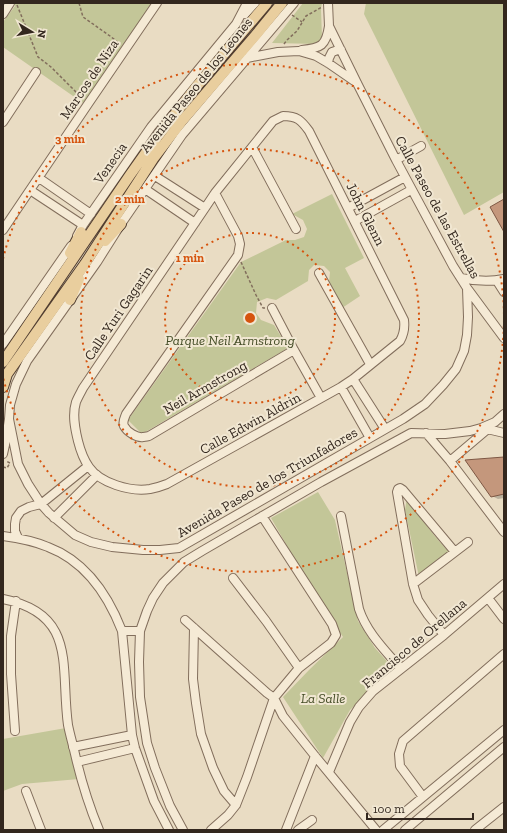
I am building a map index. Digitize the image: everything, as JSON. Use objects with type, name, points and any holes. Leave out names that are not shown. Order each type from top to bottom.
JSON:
[{"type":"main road","name":"Avenida Paseo de los Leones","points":[[3,362],[156,137],[196,86],[267,3]]},
{"type":"main road","name":"Avenida Paseo de los Leones","points":[[3,387],[5,376],[86,262],[158,152],[182,121],[255,36],[285,7]]},
{"type":"main road","points":[[70,300],[86,262],[121,224]]},
{"type":"main road","points":[[56,284],[82,228]]},
{"type":"street","points":[[3,14],[10,3]]},
{"type":"street","name":"Marcos de Niza","points":[[3,230],[157,3]]},
{"type":"street","name":"Venecia","points":[[3,344],[151,128],[236,24],[247,3]]},
{"type":"street","points":[[236,24],[255,3]]},
{"type":"street","points":[[3,454],[10,405],[16,384],[27,362],[97,262],[182,135],[247,58],[285,7],[294,3]]},
{"type":"street","name":"Calle Paseo de las Estrellas","points":[[325,5],[329,26],[405,177],[467,288],[504,338]]},
{"type":"street","points":[[300,50],[312,49],[320,46],[326,39],[329,26]]},
{"type":"street","name":"Calle Paseo de las Estrellas","points":[[247,58],[278,52],[300,50],[316,56],[357,83]]},
{"type":"street","points":[[328,63],[332,52],[341,50]]},
{"type":"street","points":[[3,122],[36,72]]},
{"type":"street","name":"Calle Yuri Gagarin","points":[[93,471],[80,447],[75,429],[74,417],[76,402],[83,388],[215,194],[273,121],[283,116],[292,116]]},
{"type":"street","name":"John Glenn","points":[[292,116],[301,121],[309,131],[404,320],[404,331]]},
{"type":"street","points":[[396,160],[420,146]]},
{"type":"street","points":[[252,147],[296,229]]},
{"type":"street","points":[[155,176],[205,208]]},
{"type":"street","points":[[348,208],[405,177]]},
{"type":"street","points":[[39,178],[91,214]]},
{"type":"street","points":[[145,189],[195,223]]},
{"type":"street","points":[[30,190],[82,228]]},
{"type":"street","points":[[355,220],[412,190]]},
{"type":"street","points":[[215,194],[238,236],[240,244],[238,255]]},
{"type":"street","name":"Neil Armstrong","points":[[238,255],[126,414],[124,426],[138,437],[143,438],[149,436],[294,350]]},
{"type":"street","points":[[319,273],[370,364]]},
{"type":"street","points":[[461,278],[473,280],[501,280],[504,292]]},
{"type":"street","name":"Avenida Paseo de los Triunfadores","points":[[9,419],[18,464],[28,484],[41,504],[54,518],[75,535],[92,542],[112,547],[143,550],[179,548],[403,420],[425,404],[456,369],[464,352],[468,317],[467,288]]},
{"type":"street","points":[[272,308],[321,398]]},
{"type":"street","name":"Calle Edwin Aldrin","points":[[93,471],[108,481],[121,487],[149,489],[167,484],[353,379],[400,341],[404,331]]},
{"type":"street","points":[[353,379],[385,429]]},
{"type":"street","points":[[340,387],[370,438]]},
{"type":"street","name":"Avenida Paseo de los Triunfadores","points":[[183,830],[170,806],[155,768],[147,743],[140,698],[140,631],[153,598],[163,583],[184,562],[202,550],[321,482],[411,433],[445,434],[470,431],[495,422],[504,414]]},
{"type":"street","points":[[403,420],[411,433]]},
{"type":"street","points":[[450,461],[495,422]]},
{"type":"street","points":[[487,429],[504,433]]},
{"type":"street","points":[[426,433],[450,461],[504,532]]},
{"type":"street","points":[[18,538],[15,531],[15,524],[16,518],[22,511],[29,507],[41,504],[93,471]]},
{"type":"street","points":[[54,518],[93,471]]},
{"type":"street","points":[[444,635],[418,600],[413,584],[397,492],[398,489],[400,488],[403,490],[455,552]]},
{"type":"street","points":[[211,830],[228,815],[236,805],[274,698],[299,668],[331,643],[336,635],[332,624],[262,516]]},
{"type":"street","points":[[341,516],[359,609],[363,620],[369,630],[401,669]]},
{"type":"street","points":[[3,536],[18,538],[49,547],[71,559],[93,578],[106,597],[122,631],[132,735],[135,748],[154,801],[169,830]]},
{"type":"street","points":[[413,584],[468,542]]},
{"type":"street","points":[[179,548],[184,562]]},
{"type":"street","points":[[233,578],[299,668]]},
{"type":"street","name":"Francisco de Orellana","points":[[329,772],[350,722],[359,706],[374,691],[444,635],[504,584]]},
{"type":"street","points":[[488,598],[504,619]]},
{"type":"street","points":[[3,599],[16,601],[42,614],[52,625],[58,637],[63,654],[68,725],[81,779],[100,830]]},
{"type":"street","points":[[15,731],[11,674],[11,636],[16,601]]},
{"type":"street","points":[[186,620],[274,698],[283,716],[376,830]]},
{"type":"street","points":[[194,628],[193,679],[201,734],[213,768],[224,791],[236,805]]},
{"type":"street","points":[[122,631],[140,631]]},
{"type":"street","points":[[423,797],[400,766],[399,754],[403,741],[504,654]]},
{"type":"street","points":[[383,830],[504,730]]},
{"type":"street","points":[[73,747],[132,735]]},
{"type":"street","points":[[406,830],[504,746],[495,738]]},
{"type":"street","points":[[77,762],[135,748]]},
{"type":"street","points":[[286,830],[315,756]]},
{"type":"street","points":[[26,791],[41,830]]},
{"type":"street","points":[[475,830],[504,807]]},
{"type":"street","points":[[298,830],[312,820]]},
{"type":"path","points":[[16,3],[38,57],[51,67],[88,104]]},
{"type":"path","points":[[79,3],[83,17],[118,43]]},
{"type":"path","points":[[278,52],[286,40],[297,31],[306,16],[325,5]]},
{"type":"path","points":[[285,7],[302,22]]},
{"type":"path","points":[[238,255],[263,308],[272,308]]},
{"type":"path","points":[[3,466],[7,468],[10,463]]},
{"type":"green space","points":[[13,3],[152,3],[83,103],[3,47],[3,22],[15,6]]},
{"type":"green space","points":[[303,3],[322,3],[322,38],[318,44],[272,43]]},
{"type":"green space","points":[[366,3],[504,3],[504,192],[464,215],[364,14]]},
{"type":"green space","name":"Parque Neil Armstrong","points":[[332,194],[364,258],[345,268],[360,296],[342,308],[329,282],[330,272],[324,266],[314,265],[309,270],[308,281],[276,300],[267,298],[257,302],[256,313],[261,320],[274,325],[288,348],[142,434],[128,420],[241,262],[286,240],[295,240],[304,237],[307,229],[303,220],[292,214]]},
{"type":"green space","name":"La Salle","points":[[318,492],[335,520],[358,621],[375,648],[393,668],[350,710],[323,758],[283,697],[343,637],[333,623],[271,518]]},
{"type":"green space","points":[[407,497],[427,526],[449,552],[419,577],[405,510]]},
{"type":"green space","points":[[66,728],[79,779],[22,784],[3,791],[3,739]]},
{"type":"building","points":[[504,199],[504,232],[490,207]]},
{"type":"building","points":[[504,457],[504,494],[491,497],[465,460]]}]
